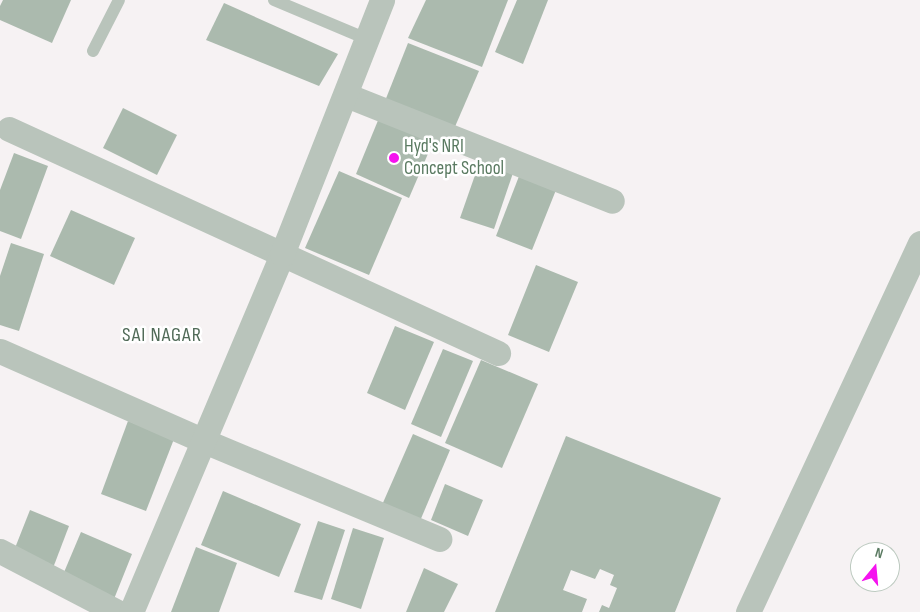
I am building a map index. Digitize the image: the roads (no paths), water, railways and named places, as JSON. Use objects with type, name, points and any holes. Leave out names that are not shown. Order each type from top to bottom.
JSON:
[{"type":"street","points":[[131,612],[282,254],[382,0]]},
{"type":"street","points":[[346,95],[612,200]]},
{"type":"street","points":[[9,129],[498,353]]},
{"type":"street","points":[[748,612],[920,243]]},
{"type":"street","points":[[0,351],[204,441],[439,539]]},
{"type":"street","points":[[0,550],[117,612]]},
{"type":"lane","points":[[93,51],[119,0]]},
{"type":"lane","points":[[274,0],[367,39]]},
{"type":"place","name":"Hyd's NRI Concept School","points":[[394,158]]},
{"type":"district","name":"SAI NAGAR","points":[[162,335]]}]
